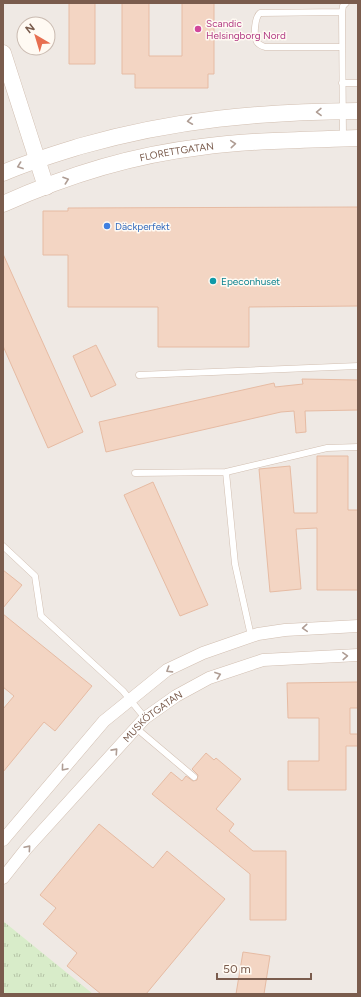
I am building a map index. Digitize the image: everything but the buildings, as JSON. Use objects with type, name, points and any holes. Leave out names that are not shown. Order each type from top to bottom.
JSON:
[{"type":"street","points":[[3,53],[46,186]]},
{"type":"street","points":[[3,173],[37,160],[115,137],[177,123],[269,113],[350,111]]},
{"type":"street","name":"FLORETTGATAN","points":[[3,204],[46,186],[117,164],[178,150],[266,141],[350,138]]},
{"type":"street","points":[[3,840],[104,721],[153,680],[183,661],[251,636],[285,630],[358,626]]},
{"type":"street","name":"MUSKÖTGATAN","points":[[3,878],[26,849],[145,718],[189,688],[209,678],[262,660],[358,655]]},
{"type":"lane","points":[[346,3],[342,12],[342,83],[350,111],[350,138]]},
{"type":"lane","points":[[342,12],[260,13],[256,18],[256,40],[259,45],[265,47],[342,47]]},
{"type":"lane","points":[[342,83],[358,83]]},
{"type":"lane","points":[[139,375],[358,366]]},
{"type":"lane","points":[[135,473],[226,472],[327,448],[358,447]]},
{"type":"lane","points":[[226,472],[236,564],[251,636]]},
{"type":"lane","points":[[3,546],[35,576],[41,616],[130,699],[145,718]]},
{"type":"lane","points":[[136,728],[194,777]]},
{"type":"shaded area","points":[[3,3],[358,3],[358,994],[3,994]]},
{"type":"green space","points":[[3,921],[93,994],[3,994]]},
{"type":"place","name":"Scandic Helsingborg Nord","points":[[198,29]]},
{"type":"place","name":"Däckperfekt","points":[[107,226]]},
{"type":"place","name":"Epeconhuset","points":[[213,281]]}]
